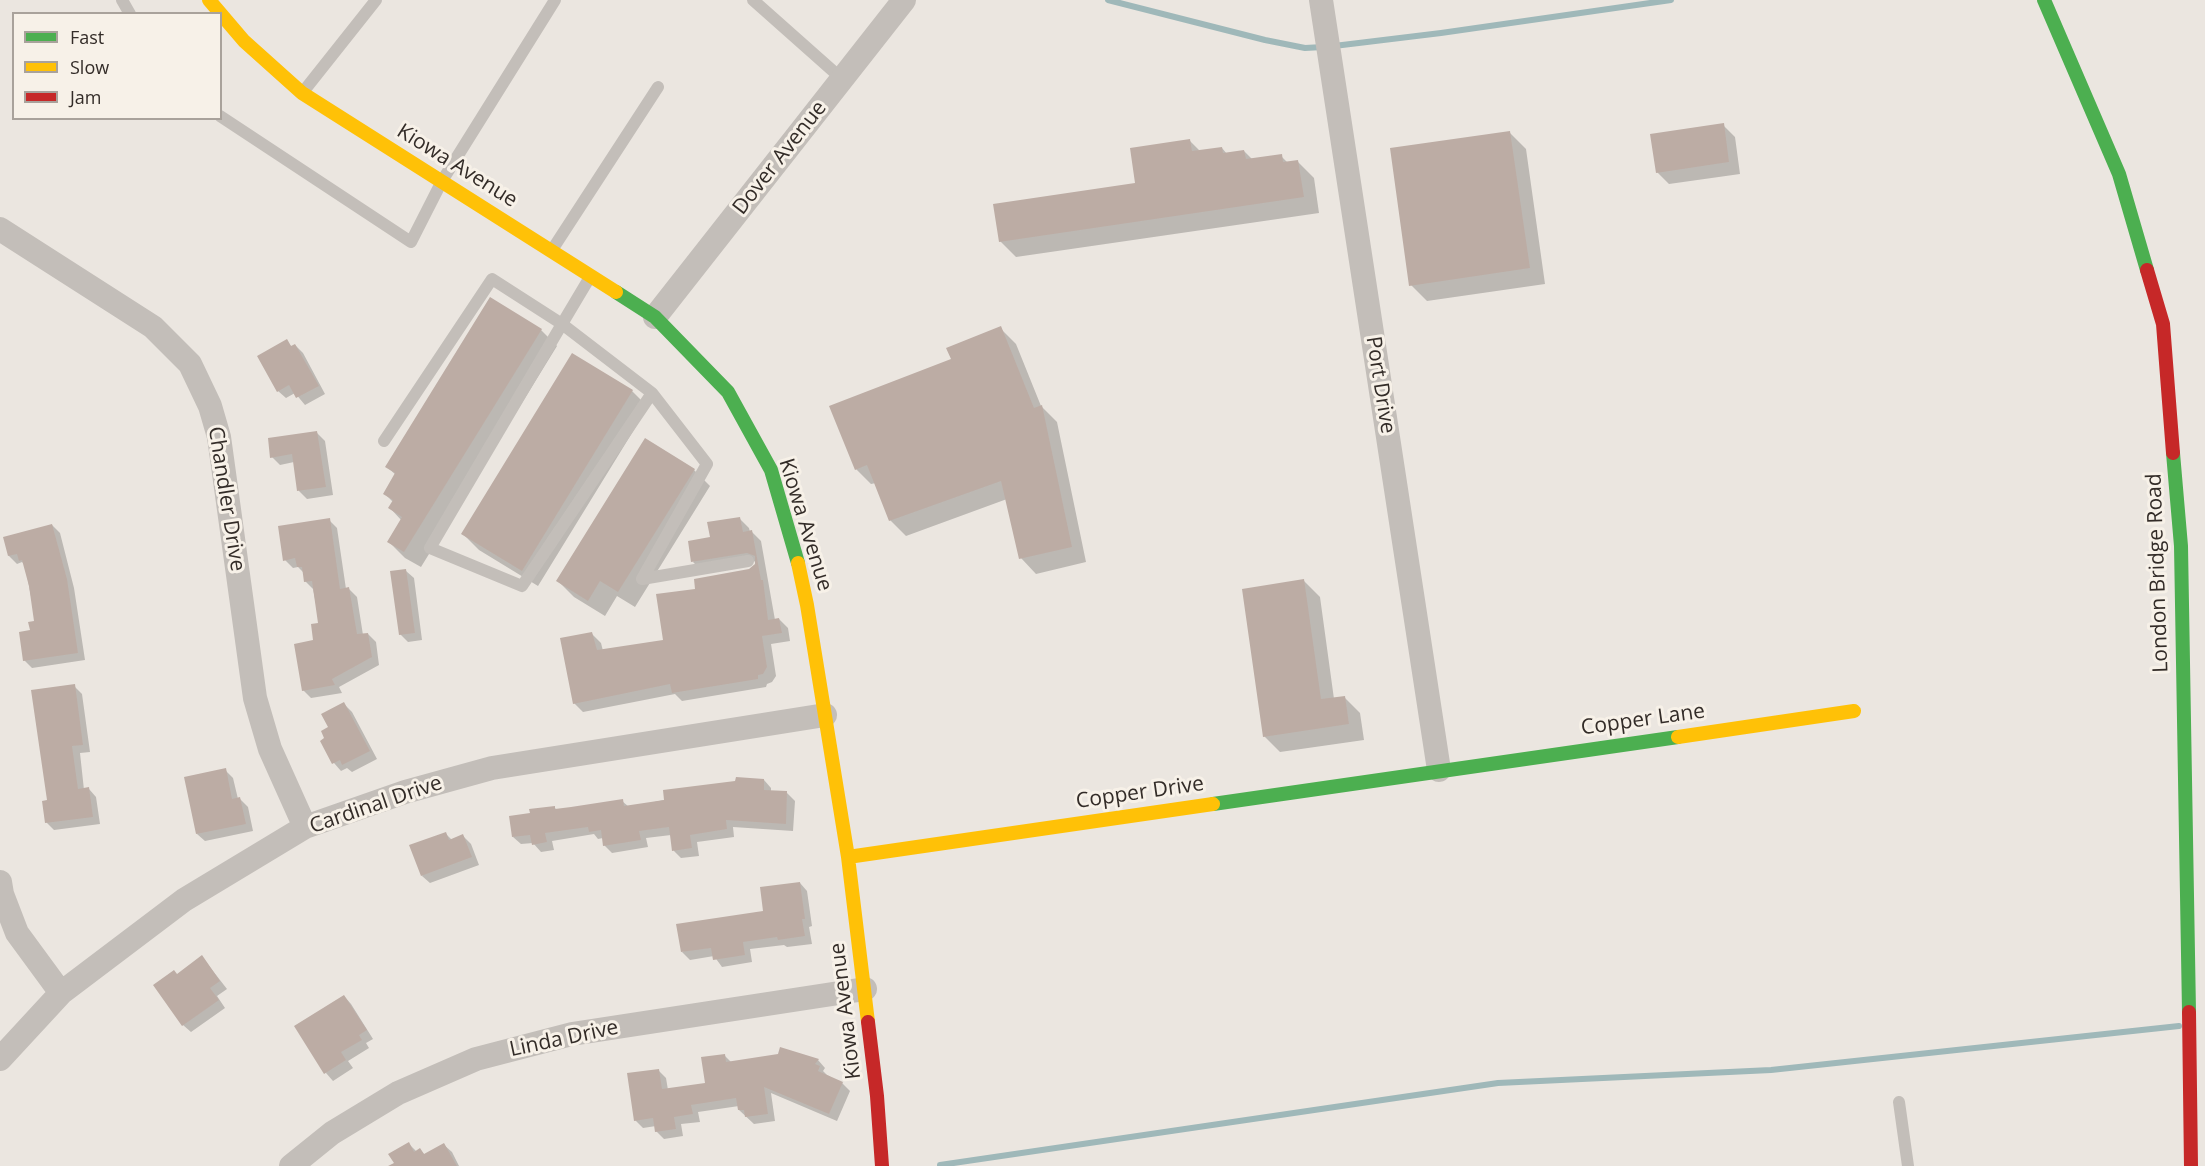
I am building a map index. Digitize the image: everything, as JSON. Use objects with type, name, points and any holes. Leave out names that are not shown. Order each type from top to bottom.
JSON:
[{"type":"street","name":"Dover Avenue","points":[[655,317],[904,0]]},
{"type":"street","name":"Port Drive","points":[[1321,0],[1439,770]]},
{"type":"street","name":"London Bridge Road","points":[[2044,0],[2119,174],[2163,324],[2181,546],[2191,1166]]},
{"type":"street","name":"Kiowa Avenue","points":[[215,2],[244,41],[302,93],[655,317],[728,392],[771,470],[792,538],[805,597],[848,857],[877,1096],[882,1166]]},
{"type":"street","name":"Chandler Drive","points":[[0,229],[153,327],[190,364],[210,406],[219,436],[255,698],[270,749],[305,827]]},
{"type":"street","name":"Copper Lane","points":[[1439,770],[1854,711]]},
{"type":"street","name":"Cardinal Drive","points":[[0,1059],[61,993],[184,900],[305,827],[405,792],[492,768],[825,715]]},
{"type":"street","name":"Copper Drive","points":[[848,857],[1439,770]]},
{"type":"street","points":[[0,882],[2,894],[17,933],[61,993]]},
{"type":"street","name":"Linda Drive","points":[[291,1166],[333,1133],[398,1093],[476,1059],[572,1034],[865,989]]},
{"type":"lane","points":[[302,93],[376,0]]},
{"type":"lane","points":[[222,117],[411,242],[442,181],[555,0]]},
{"type":"lane","points":[[753,0],[842,79]]},
{"type":"lane","points":[[551,251],[658,87]]},
{"type":"lane","points":[[591,276],[430,548],[522,586],[652,393]]},
{"type":"lane","points":[[384,441],[492,279],[562,324],[652,393],[707,464],[642,579],[748,561]]},
{"type":"lane","points":[[1899,1102],[1908,1166]]},
{"type":"building","points":[[1724,123],[1729,162],[1656,173],[1650,134]]},
{"type":"building","points":[[1510,131],[1530,268],[1409,286],[1390,148]]},
{"type":"building","points":[[1190,139],[1192,151],[1222,147],[1223,153],[1244,150],[1246,159],[1282,154],[1283,162],[1298,160],[1304,197],[999,242],[993,204],[1135,183],[1130,148]]},
{"type":"building","points":[[490,297],[542,329],[404,552],[387,542],[402,517],[388,508],[393,500],[383,494],[395,473],[385,467]]},
{"type":"building","points":[[1001,326],[1034,408],[1042,405],[1072,547],[1019,559],[1001,481],[889,521],[867,465],[855,470],[829,406],[951,359],[946,348]]},
{"type":"building","points":[[287,339],[291,346],[295,344],[319,386],[296,398],[289,385],[277,392],[257,356]]},
{"type":"building","points":[[572,353],[633,390],[522,571],[461,534]]},
{"type":"building","points":[[317,431],[326,487],[297,491],[292,454],[270,458],[268,438]]},
{"type":"building","points":[[645,438],[695,469],[618,592],[600,581],[588,601],[556,581]]},
{"type":"building","points":[[740,517],[743,532],[752,530],[761,580],[763,580],[768,620],[779,618],[782,633],[762,636],[767,667],[763,674],[758,675],[758,679],[672,693],[670,684],[573,704],[560,638],[592,632],[597,650],[663,640],[656,594],[695,589],[694,579],[749,569],[755,564],[755,556],[747,553],[691,562],[688,541],[710,537],[707,522]]},
{"type":"building","points":[[330,518],[340,589],[349,587],[357,634],[368,633],[372,657],[332,679],[335,685],[302,691],[294,644],[313,640],[311,624],[318,623],[312,581],[304,582],[302,567],[297,567],[295,558],[283,561],[278,526]]},
{"type":"building","points":[[52,524],[67,579],[78,653],[23,661],[19,632],[30,630],[28,622],[34,621],[29,586],[22,560],[19,561],[17,554],[8,556],[3,537]]},
{"type":"building","points":[[406,569],[415,633],[399,635],[390,571]]},
{"type":"building","points":[[1304,579],[1321,699],[1345,696],[1349,724],[1263,737],[1242,589]]},
{"type":"building","points":[[75,684],[83,745],[72,746],[78,789],[89,787],[93,817],[45,823],[42,801],[47,800],[31,690]]},
{"type":"building","points":[[344,702],[370,751],[342,765],[340,760],[332,764],[320,741],[324,738],[321,731],[328,727],[321,714]]},
{"type":"building","points":[[226,768],[232,799],[240,797],[246,824],[196,834],[184,777]]},
{"type":"building","points":[[736,777],[764,779],[764,790],[787,791],[786,824],[726,820],[727,829],[690,835],[692,848],[672,851],[669,827],[639,831],[641,840],[603,846],[601,830],[589,832],[588,827],[545,833],[547,842],[532,845],[530,835],[512,837],[509,816],[530,813],[529,809],[555,806],[555,809],[623,799],[624,806],[664,800],[663,790],[735,781]]},
{"type":"building","points":[[446,832],[449,840],[463,834],[472,857],[421,876],[409,845]]},
{"type":"building","points":[[800,882],[805,936],[743,942],[745,955],[713,960],[711,948],[681,952],[676,924],[763,911],[760,887]]},
{"type":"building","points":[[202,955],[220,981],[210,988],[219,1000],[182,1026],[153,985],[174,970],[177,974]]},
{"type":"building","points":[[344,995],[367,1030],[359,1035],[362,1040],[341,1052],[346,1060],[324,1074],[294,1026]]},
{"type":"building","points":[[780,1047],[819,1059],[815,1064],[820,1066],[818,1071],[843,1082],[829,1114],[764,1087],[768,1114],[745,1117],[744,1110],[738,1110],[736,1098],[691,1105],[693,1114],[674,1117],[676,1129],[655,1132],[653,1118],[634,1121],[627,1073],[659,1069],[662,1089],[705,1083],[701,1057],[725,1054],[726,1062],[778,1054]]},
{"type":"building","points":[[409,1142],[414,1152],[420,1148],[424,1154],[444,1143],[457,1166],[388,1166],[394,1163],[388,1154]]},
{"type":"waterway","points":[[1108,0],[1265,40],[1305,48],[1323,47]]},
{"type":"waterway","points":[[1334,46],[1671,0]]},
{"type":"waterway","points":[[940,1165],[1498,1083],[1771,1070],[2179,1026]]},
{"type":"traffic: fast","points":[[2044,0],[2119,174],[2147,270]]},
{"type":"traffic: fast","points":[[616,292],[655,317],[728,392],[771,470],[798,563]]},
{"type":"traffic: fast","points":[[2173,453],[2181,546],[2189,1012]]},
{"type":"traffic: fast","points":[[1213,804],[1678,737]]},
{"type":"traffic: slow","points":[[209,0],[219,12]]},
{"type":"traffic: slow","points":[[222,15],[244,41],[302,93],[616,292]]},
{"type":"traffic: slow","points":[[798,563],[807,605],[848,857],[868,1022]]},
{"type":"traffic: slow","points":[[1678,737],[1854,711]]},
{"type":"traffic: slow","points":[[848,857],[1213,804]]},
{"type":"traffic: jam","points":[[2147,270],[2163,324],[2173,453]]},
{"type":"traffic: jam","points":[[2189,1012],[2191,1166]]},
{"type":"traffic: jam","points":[[868,1022],[882,1166]]}]
